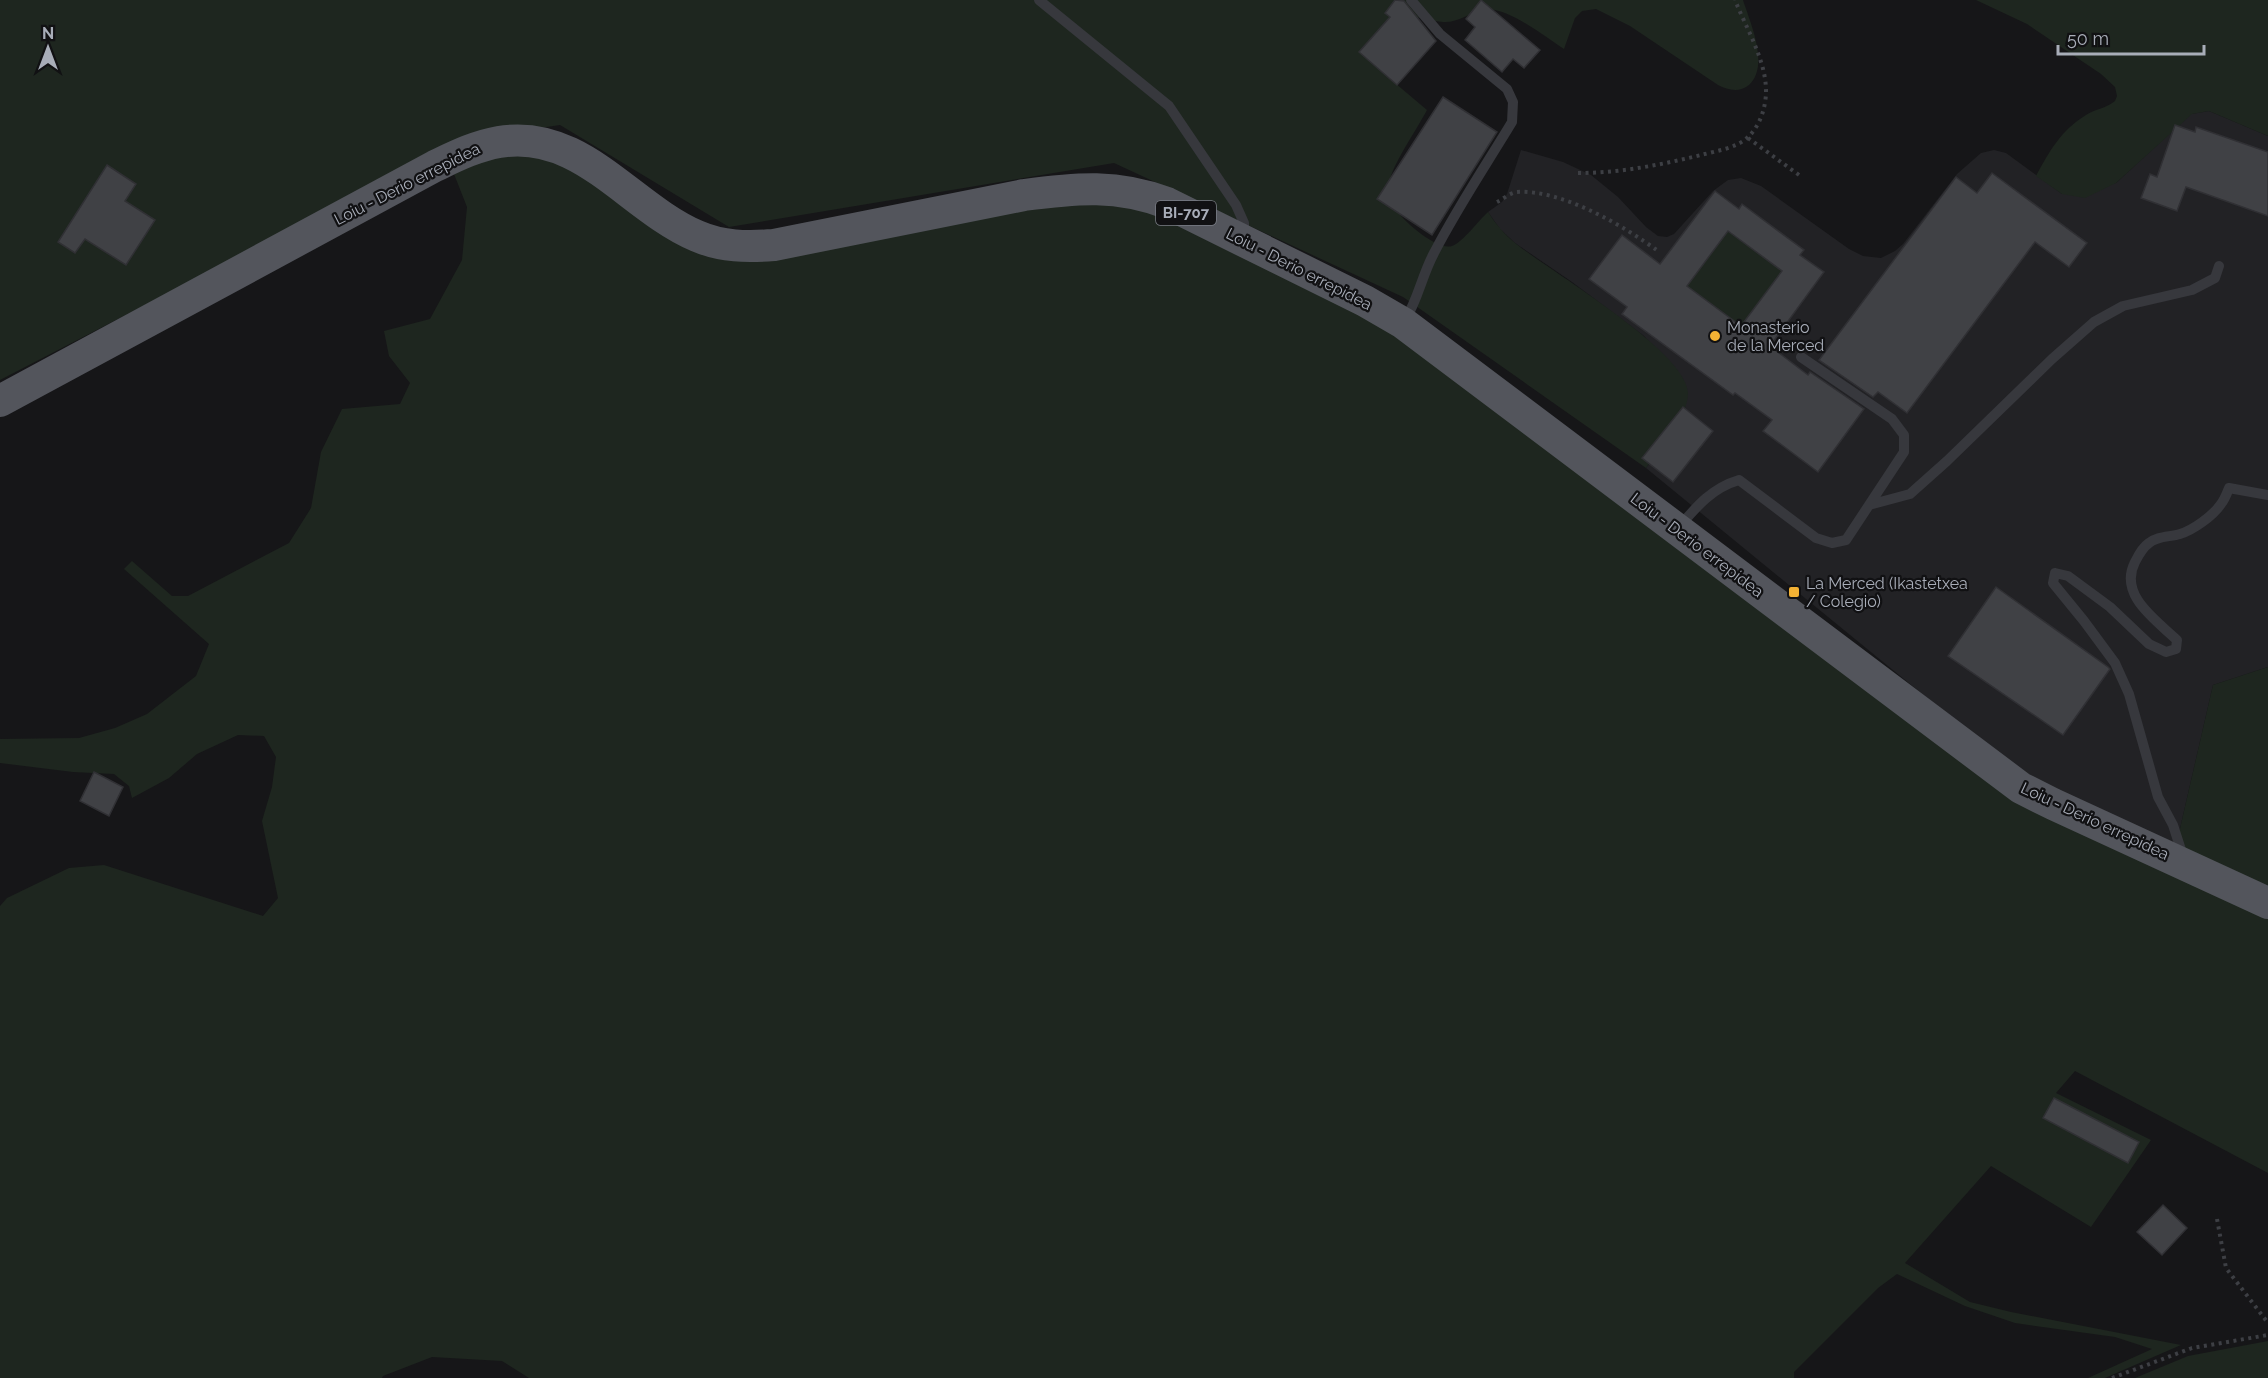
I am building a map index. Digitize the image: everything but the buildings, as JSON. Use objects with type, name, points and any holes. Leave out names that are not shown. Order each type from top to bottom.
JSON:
[{"type":"main road","name":"Loiu - Derio errepidea","points":[[0,401],[435,166],[474,148],[502,141],[538,141],[571,152],[683,229],[716,243],[734,246],[774,245],[1024,195],[1092,188],[1143,194],[1167,203],[1365,301],[1403,323],[2021,788],[2268,903]]},
{"type":"lane","points":[[1039,0],[1168,106],[1236,205],[1244,223],[1245,242]]},
{"type":"lane","points":[[1403,323],[1413,309],[1423,275],[1434,251],[1512,122],[1513,102],[1507,89],[1440,34],[1411,0]]},
{"type":"lane","points":[[1869,505],[1910,494],[2052,358],[2094,322],[2123,306],[2192,290],[2215,278],[2219,266]]},
{"type":"lane","points":[[1676,529],[1704,498],[1723,485],[1739,480],[1816,538],[1832,543],[1846,540],[1904,452],[1904,435],[1892,419],[1801,357]]},
{"type":"lane","points":[[2185,863],[2173,825],[2158,797],[2129,694],[2115,663],[2053,583],[2055,573],[2068,576],[2110,607],[2149,644],[2166,652],[2176,649],[2177,640],[2139,603],[2130,587],[2130,570],[2137,557],[2149,543],[2161,537],[2182,533],[2208,517],[2221,505],[2229,488],[2268,495]]},
{"type":"path","points":[[1578,172],[1600,173],[1655,166],[1723,149],[1748,138],[1761,120],[1766,93],[1765,73],[1735,0]]},
{"type":"path","points":[[1748,138],[1799,175]]},
{"type":"path","points":[[1497,202],[1515,192],[1535,192],[1578,205],[1629,230],[1658,251]]},
{"type":"path","points":[[2217,1219],[2226,1268],[2268,1323]]},
{"type":"path","points":[[2112,1378],[2192,1348],[2268,1335]]},
{"type":"shaded area","points":[[0,0],[1743,0],[1754,32],[1758,67],[1755,77],[1745,88],[1734,90],[1726,88],[1718,85],[1630,26],[1596,9],[1582,11],[1575,18],[1564,49],[1524,23],[1492,9],[1478,11],[1448,22],[1402,15],[1394,16],[1380,29],[1374,42],[1395,83],[1427,110],[1390,179],[1393,203],[1403,218],[1437,244],[1452,246],[1488,212],[1515,243],[1642,334],[1682,376],[1688,393],[1687,402],[1672,432],[1646,468],[1403,297],[1114,163],[729,227],[560,125],[466,139],[0,380]]},
{"type":"shaded area","points":[[1976,0],[2268,0],[2268,136],[2209,111],[2192,114],[2116,183],[2085,198],[2062,194],[2036,176],[2051,150],[2069,127],[2090,113],[2115,101],[2117,96],[2115,87],[2101,74],[2027,24]]},
{"type":"shaded area","points":[[2209,111],[2268,136],[2268,667],[2213,685],[2176,846],[2031,783],[1646,468],[1674,428],[1683,379],[1644,336],[1515,243],[1500,229],[1488,212],[1502,202],[1507,194],[1521,150],[1563,162],[1591,175],[1618,197],[1646,227],[1658,236],[1667,237],[1674,234],[1713,191],[1728,180],[1741,178],[1761,186],[1849,249],[1863,256],[1881,258],[1903,244],[1957,174],[1981,153],[1994,150],[2006,153],[2062,194],[2116,183],[2191,114]]},
{"type":"shaded area","points":[[500,154],[562,159],[700,249],[1049,201],[1136,203],[1405,336],[1902,711],[2268,914],[2268,1173],[2075,1071],[2056,1093],[2151,1140],[2091,1227],[1991,1166],[1905,1263],[1970,1302],[2181,1345],[2105,1378],[2088,1378],[2152,1349],[2115,1337],[2015,1323],[1965,1306],[1897,1274],[1878,1288],[1794,1372],[1794,1378],[529,1378],[502,1361],[432,1357],[382,1378],[0,1378],[0,906],[7,898],[69,868],[104,865],[263,916],[278,898],[262,821],[272,787],[276,757],[264,736],[238,735],[197,754],[169,778],[132,798],[129,786],[114,774],[73,772],[0,763],[0,739],[79,738],[115,728],[147,714],[196,676],[209,644],[124,569],[132,561],[172,596],[188,596],[289,543],[311,508],[321,452],[342,409],[400,404],[410,383],[389,356],[384,331],[430,319],[462,260],[467,207],[454,174]]},
{"type":"shaded area","points":[[1728,231],[1782,271],[1741,326],[1687,286]]},
{"type":"shaded area","points":[[2268,667],[2268,893],[2176,846],[2213,685]]},
{"type":"shaded area","points":[[2268,1341],[2268,1378],[2135,1378],[2188,1356]]},
{"type":"place","name":"Monasterio de la Merced","points":[[1715,336]]},
{"type":"place","name":"La Merced (Ikastetxea / Colegio)","points":[[1794,592]]}]
